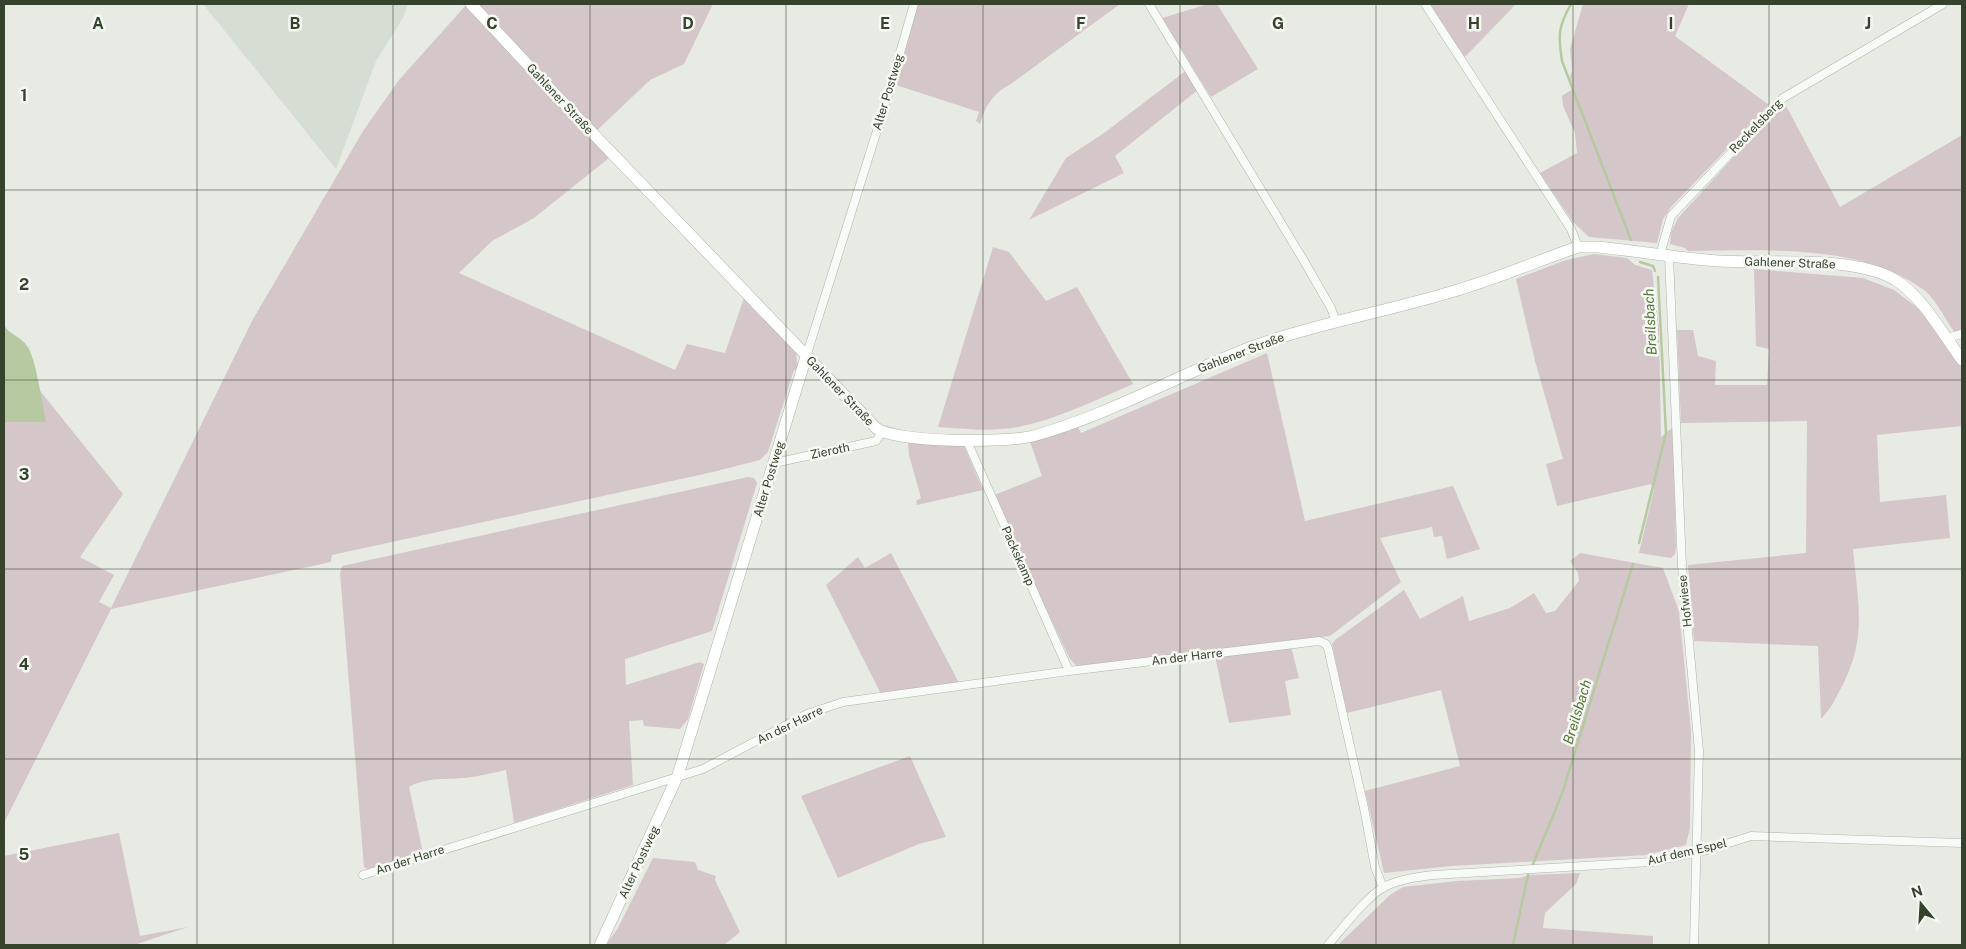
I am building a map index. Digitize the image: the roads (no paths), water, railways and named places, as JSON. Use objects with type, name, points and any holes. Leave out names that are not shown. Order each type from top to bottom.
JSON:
[{"type":"street","name":"Gahlener Straße","points":[[471,4],[806,357],[882,432],[967,441],[1004,441],[1032,436],[1072,423],[1256,346],[1336,322],[1465,288],[1578,247],[1598,246],[1721,261],[1835,264],[1872,270],[1893,278],[1910,290],[1962,360]]},
{"type":"street","name":"Alter Postweg","points":[[600,945],[678,775],[885,105],[914,4]]},
{"type":"street","points":[[1149,4],[1304,261],[1331,308],[1336,322]]},
{"type":"street","points":[[1425,4],[1571,229],[1578,247]]},
{"type":"street","name":"Reckelsberg","points":[[1665,255],[1671,216],[1783,98],[1943,4]]},
{"type":"street","name":"Hofwiese","points":[[1665,255],[1682,566],[1699,751],[1694,945]]},
{"type":"street","points":[[1946,338],[1962,334]]},
{"type":"street","name":"Zieroth","points":[[774,463],[876,440],[882,432]]},
{"type":"street","name":"Packskamp","points":[[967,441],[1069,671]]},
{"type":"street","name":"An der Harre","points":[[363,876],[716,764],[807,714],[836,704],[1069,671],[1318,641],[1326,644],[1364,808],[1375,867],[1382,888]]},
{"type":"street","name":"Auf dem Espel","points":[[1328,945],[1351,917],[1382,888],[1402,880],[1433,875],[1651,862],[1696,852],[1751,836],[1962,843]]},
{"type":"waterway","name":"Breilsbach","points":[[1571,4],[1560,31],[1562,61],[1631,240]]},
{"type":"waterway","name":"Breilsbach","points":[[1640,262],[1653,266],[1655,271]]},
{"type":"waterway","name":"Breilsbach","points":[[1639,543],[1666,433],[1658,277]]},
{"type":"waterway","name":"Breilsbach","points":[[1533,864],[1562,794],[1633,564]]},
{"type":"waterway","name":"Breilsbach","points":[[1513,945],[1528,875]]}]
